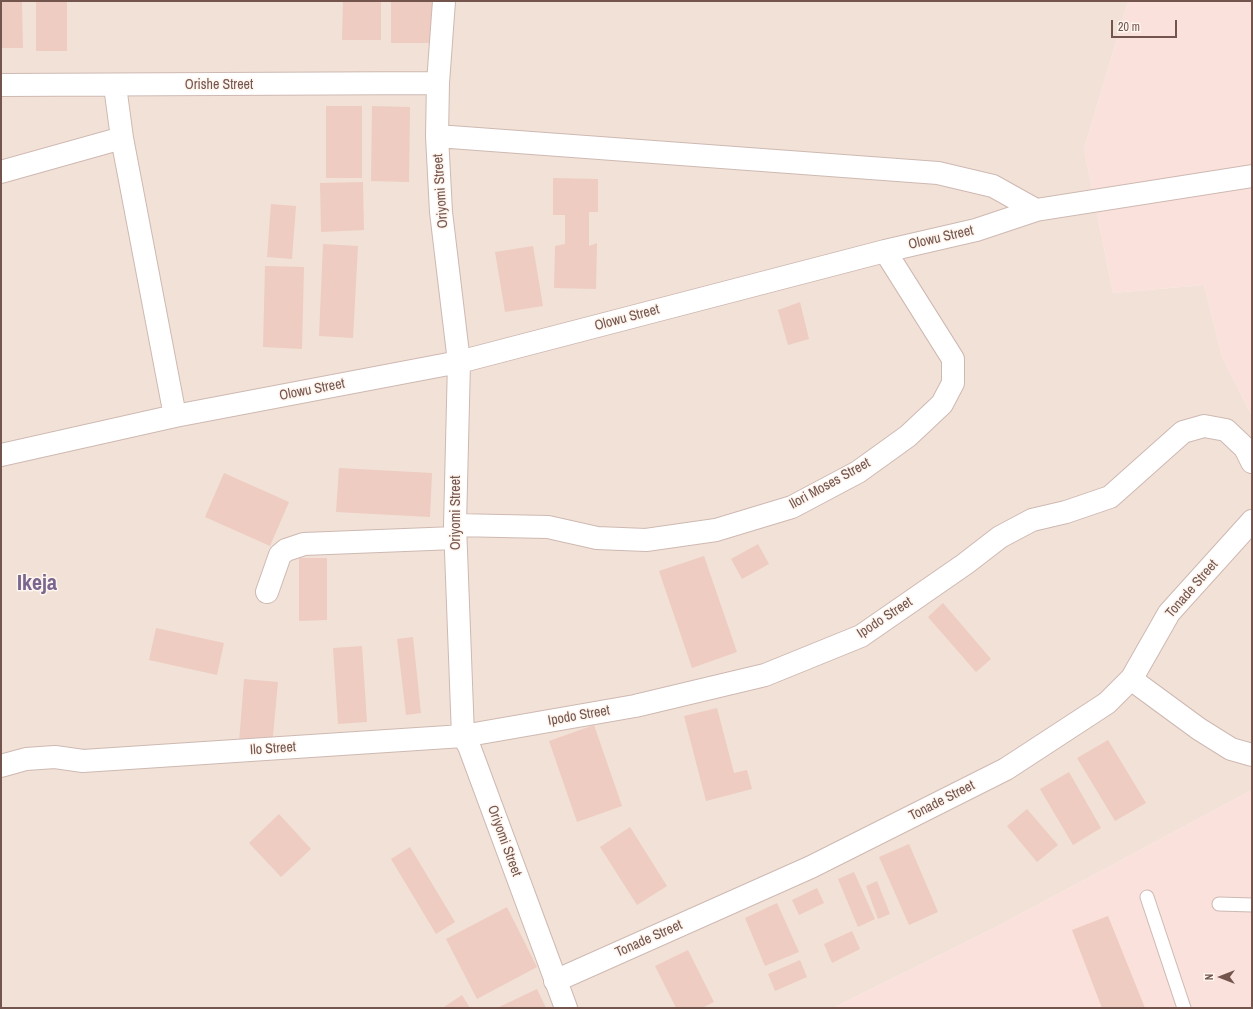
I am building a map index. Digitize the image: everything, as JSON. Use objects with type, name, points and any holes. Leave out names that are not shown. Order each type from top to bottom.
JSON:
[{"type":"street","name":"Oriyomi Street","points":[[444,1],[438,83],[437,136],[441,212],[459,362],[455,532],[463,736],[469,746],[555,982],[566,1008]]},
{"type":"street","name":"Orishe Street","points":[[1,85],[115,86],[438,83]]},
{"type":"street","points":[[115,86],[122,138],[176,416]]},
{"type":"street","points":[[437,136],[938,173],[993,186],[1036,210]]},
{"type":"street","points":[[1,172],[122,138]]},
{"type":"street","name":"Olowu Street","points":[[1,456],[176,416],[459,362],[885,251],[976,230],[1036,210],[1252,176]]},
{"type":"street","name":"Ilori Moses Street","points":[[267,592],[280,555],[286,550],[304,544],[455,532],[548,527],[597,538],[646,540],[716,530],[792,506],[858,472],[908,436],[942,404],[953,383],[953,359],[885,251]]},
{"type":"street","name":"Ipodo Street","points":[[463,736],[635,706],[766,675],[861,636],[965,564],[1000,537],[1032,520],[1066,512],[1110,497],[1183,432],[1204,426],[1226,430],[1245,448],[1252,462]]},
{"type":"street","name":"Tonade Street","points":[[555,982],[811,867],[1006,769],[1107,703],[1132,678],[1169,613],[1252,521]]},
{"type":"street","points":[[1132,678],[1139,685],[1199,730],[1231,749],[1252,755]]},
{"type":"street","name":"Ilo Street","points":[[1,766],[26,759],[48,758],[83,761],[463,736]]},
{"type":"lane","points":[[1147,897],[1184,1008]]},
{"type":"lane","points":[[1219,904],[1252,904]]},
{"type":"shaded area","points":[[1,1],[1128,1],[1084,149],[1113,293],[1204,285],[1222,357],[1252,416],[1252,790],[998,926],[833,1008],[1,1008]]},
{"type":"shaded area","points":[[1128,1],[1252,1],[1252,416],[1222,357],[1204,285],[1113,293],[1084,149]]},
{"type":"shaded area","points":[[1252,790],[1252,1008],[833,1008],[998,926]]},
{"type":"building","points":[[1,1],[22,1],[23,48],[1,48]]},
{"type":"building","points":[[36,1],[67,1],[67,51],[36,51]]},
{"type":"building","points":[[343,1],[381,1],[381,40],[342,40]]},
{"type":"building","points":[[391,1],[432,1],[431,43],[391,43]]},
{"type":"building","points":[[326,106],[362,106],[362,178],[326,178]]},
{"type":"building","points":[[372,106],[410,107],[409,182],[371,181]]},
{"type":"building","points":[[553,178],[598,179],[598,212],[589,212],[589,246],[597,243],[596,289],[554,288],[555,246],[565,244],[565,215],[553,215]]},
{"type":"building","points":[[363,182],[364,230],[321,232],[320,183]]},
{"type":"building","points":[[271,204],[296,206],[292,259],[267,257]]},
{"type":"building","points":[[323,244],[358,246],[353,338],[319,336]]},
{"type":"building","points":[[533,246],[543,306],[505,312],[495,252]]},
{"type":"building","points":[[265,266],[304,267],[302,349],[263,347]]},
{"type":"building","points":[[800,302],[809,339],[788,345],[778,310]]},
{"type":"building","points":[[339,468],[432,473],[430,517],[336,512]]},
{"type":"building","points":[[224,473],[289,502],[270,546],[205,517]]},
{"type":"building","points":[[758,544],[769,564],[742,579],[731,559]]},
{"type":"building","points":[[704,556],[737,652],[692,668],[659,571]]},
{"type":"building","points":[[299,558],[327,558],[327,620],[299,621]]},
{"type":"building","points":[[943,603],[991,659],[976,672],[928,617]]},
{"type":"building","points":[[156,628],[224,643],[217,675],[149,660]]},
{"type":"building","points":[[413,637],[421,713],[406,715],[397,639]]},
{"type":"building","points":[[362,646],[367,722],[338,724],[333,648]]},
{"type":"building","points":[[244,679],[278,682],[272,746],[239,743]]},
{"type":"building","points":[[717,708],[734,773],[747,770],[752,789],[706,801],[684,716]]},
{"type":"building","points":[[594,725],[622,806],[577,822],[549,741]]},
{"type":"building","points":[[1108,740],[1146,803],[1115,821],[1077,758]]},
{"type":"building","points":[[1069,772],[1101,828],[1073,845],[1040,789]]},
{"type":"building","points":[[1027,809],[1058,845],[1037,862],[1007,826]]},
{"type":"building","points":[[279,814],[311,849],[281,877],[249,843]]},
{"type":"building","points":[[630,827],[667,886],[637,905],[600,847]]},
{"type":"building","points":[[909,844],[938,912],[909,925],[879,857]]},
{"type":"building","points":[[410,847],[455,922],[436,934],[391,859]]},
{"type":"building","points":[[854,872],[875,919],[858,927],[838,879]]},
{"type":"building","points":[[877,881],[890,914],[878,919],[866,886]]},
{"type":"building","points":[[817,888],[824,903],[799,915],[792,900]]},
{"type":"building","points":[[777,903],[799,952],[765,966],[745,918]]},
{"type":"building","points":[[507,907],[537,967],[477,999],[446,939]]},
{"type":"building","points":[[1108,916],[1145,1008],[1102,1008],[1072,930]]},
{"type":"building","points":[[852,931],[860,949],[832,963],[824,944]]},
{"type":"building","points":[[688,950],[714,1002],[702,1008],[676,1008],[655,966]]},
{"type":"building","points":[[800,960],[807,977],[775,991],[768,974]]},
{"type":"building","points":[[537,989],[546,1008],[497,1008]]},
{"type":"building","points":[[462,995],[470,1008],[444,1007]]},
{"type":"district","name":"Ikeja","points":[[37,584]]}]
